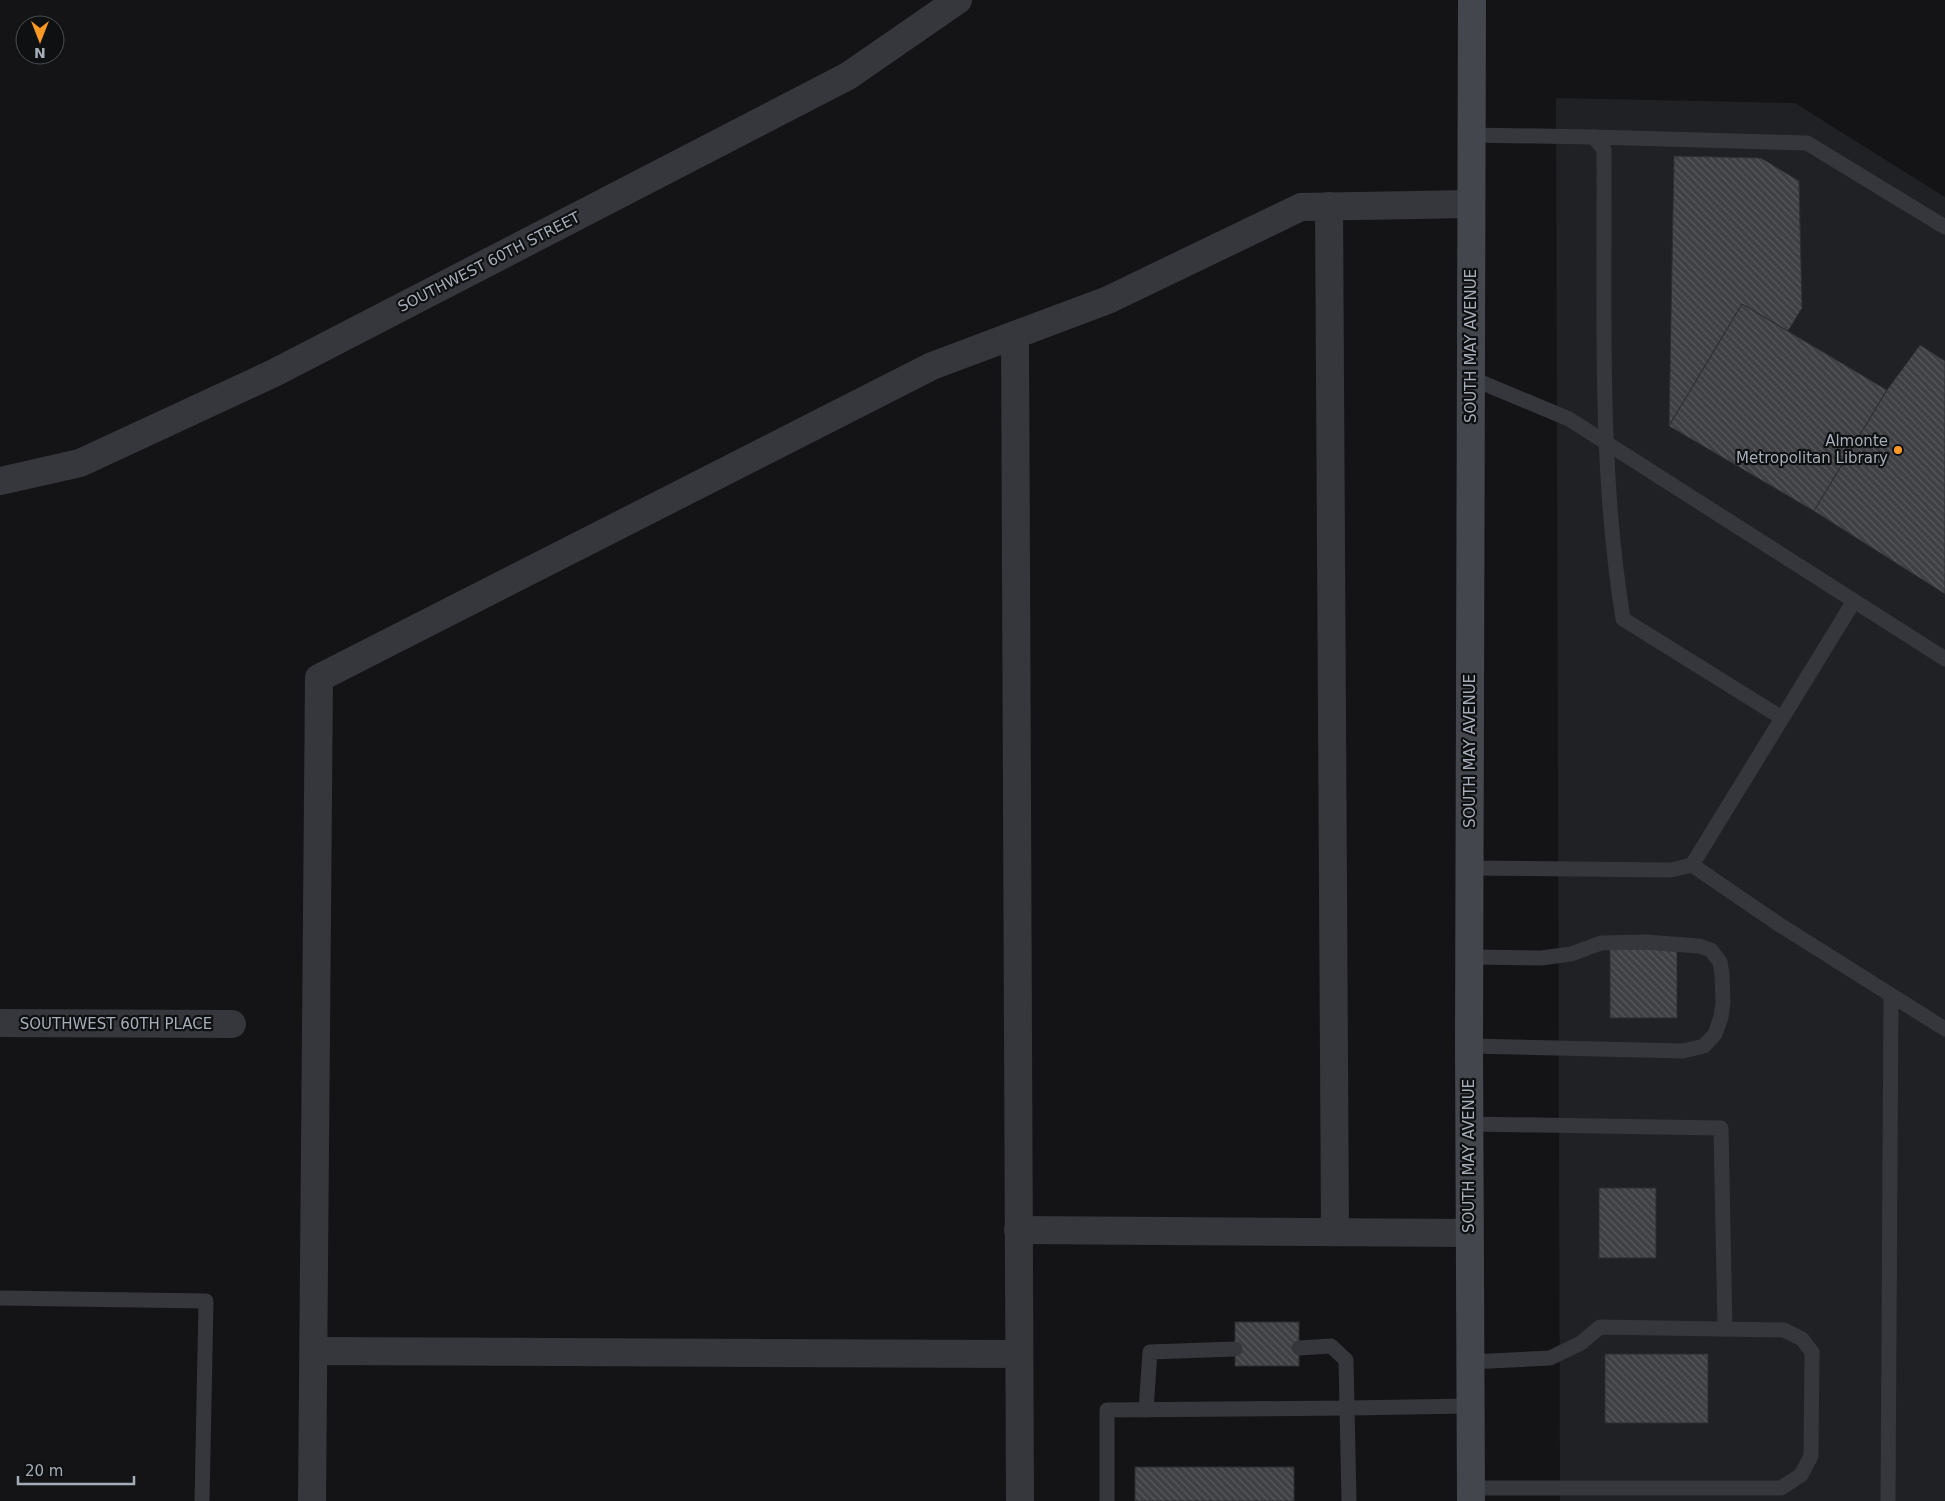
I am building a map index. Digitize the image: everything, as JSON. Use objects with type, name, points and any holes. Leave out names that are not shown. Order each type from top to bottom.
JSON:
[{"type":"main road","name":"SOUTH MAY AVENUE","points":[[1471,1495],[1469,1046],[1472,0]]},
{"type":"street","name":"SOUTHWEST 60TH STREET","points":[[0,482],[80,463],[274,373],[848,76],[958,0]]},
{"type":"street","points":[[312,1501],[320,678],[932,366],[1108,300],[1301,207],[1471,204]]},
{"type":"street","points":[[1329,206],[1335,1231]]},
{"type":"street","points":[[1015,335],[1020,1501]]},
{"type":"street","name":"SOUTHWEST 60TH PLACE","points":[[0,1023],[232,1024]]},
{"type":"street","points":[[1018,1230],[1469,1233]]},
{"type":"street","points":[[314,1351],[1019,1354]]},
{"type":"lane","points":[[1471,135],[1807,143],[1945,227]]},
{"type":"lane","points":[[1593,138],[1604,149],[1606,442],[1618,587],[1623,619],[1782,718]]},
{"type":"lane","points":[[1471,378],[1569,418],[1945,659]]},
{"type":"lane","points":[[1470,868],[1671,870],[1692,865],[1854,601]]},
{"type":"lane","points":[[1692,865],[1780,925],[1945,1029]]},
{"type":"lane","points":[[1469,1046],[1683,1052],[1704,1046],[1714,1034],[1724,1003],[1720,962],[1711,950],[1699,946],[1645,942],[1601,943],[1571,954],[1541,958],[1470,957]]},
{"type":"lane","points":[[1888,1501],[1892,996]]},
{"type":"lane","points":[[1469,1124],[1721,1128],[1724,1329]]},
{"type":"lane","points":[[0,1298],[206,1301],[202,1501]]},
{"type":"lane","points":[[1470,1362],[1550,1358],[1581,1343],[1600,1327],[1784,1330],[1802,1339],[1812,1352],[1811,1456],[1801,1475],[1781,1488],[1471,1495]]},
{"type":"lane","points":[[1299,1348],[1331,1346],[1346,1360],[1349,1501]]},
{"type":"lane","points":[[1146,1410],[1150,1352],[1235,1349]]},
{"type":"lane","points":[[1106,1501],[1107,1410],[1470,1406]]},
{"type":"shaded area","points":[[1556,98],[1795,103],[1945,197],[1945,1501],[1560,1501]]},
{"type":"building","points":[[1674,156],[1761,158],[1799,181],[1802,308],[1788,331],[1742,304],[1669,426]]},
{"type":"building","points":[[1742,304],[1887,390],[1814,511],[1669,426]]},
{"type":"building","name":"Almonte Metropolitan Library","points":[[1920,345],[1945,361],[1945,594],[1814,511],[1887,390]]},
{"type":"building","points":[[1610,949],[1677,949],[1677,1018],[1610,1018]]},
{"type":"building","points":[[1599,1188],[1656,1188],[1656,1258],[1599,1258]]},
{"type":"building","points":[[1235,1322],[1299,1322],[1299,1366],[1235,1366]]},
{"type":"building","points":[[1605,1354],[1708,1354],[1708,1423],[1605,1423]]},
{"type":"building","points":[[1135,1467],[1294,1467],[1294,1501],[1135,1501]]},
{"type":"place","name":"Almonte Metropolitan Library","points":[[1898,450]]}]
